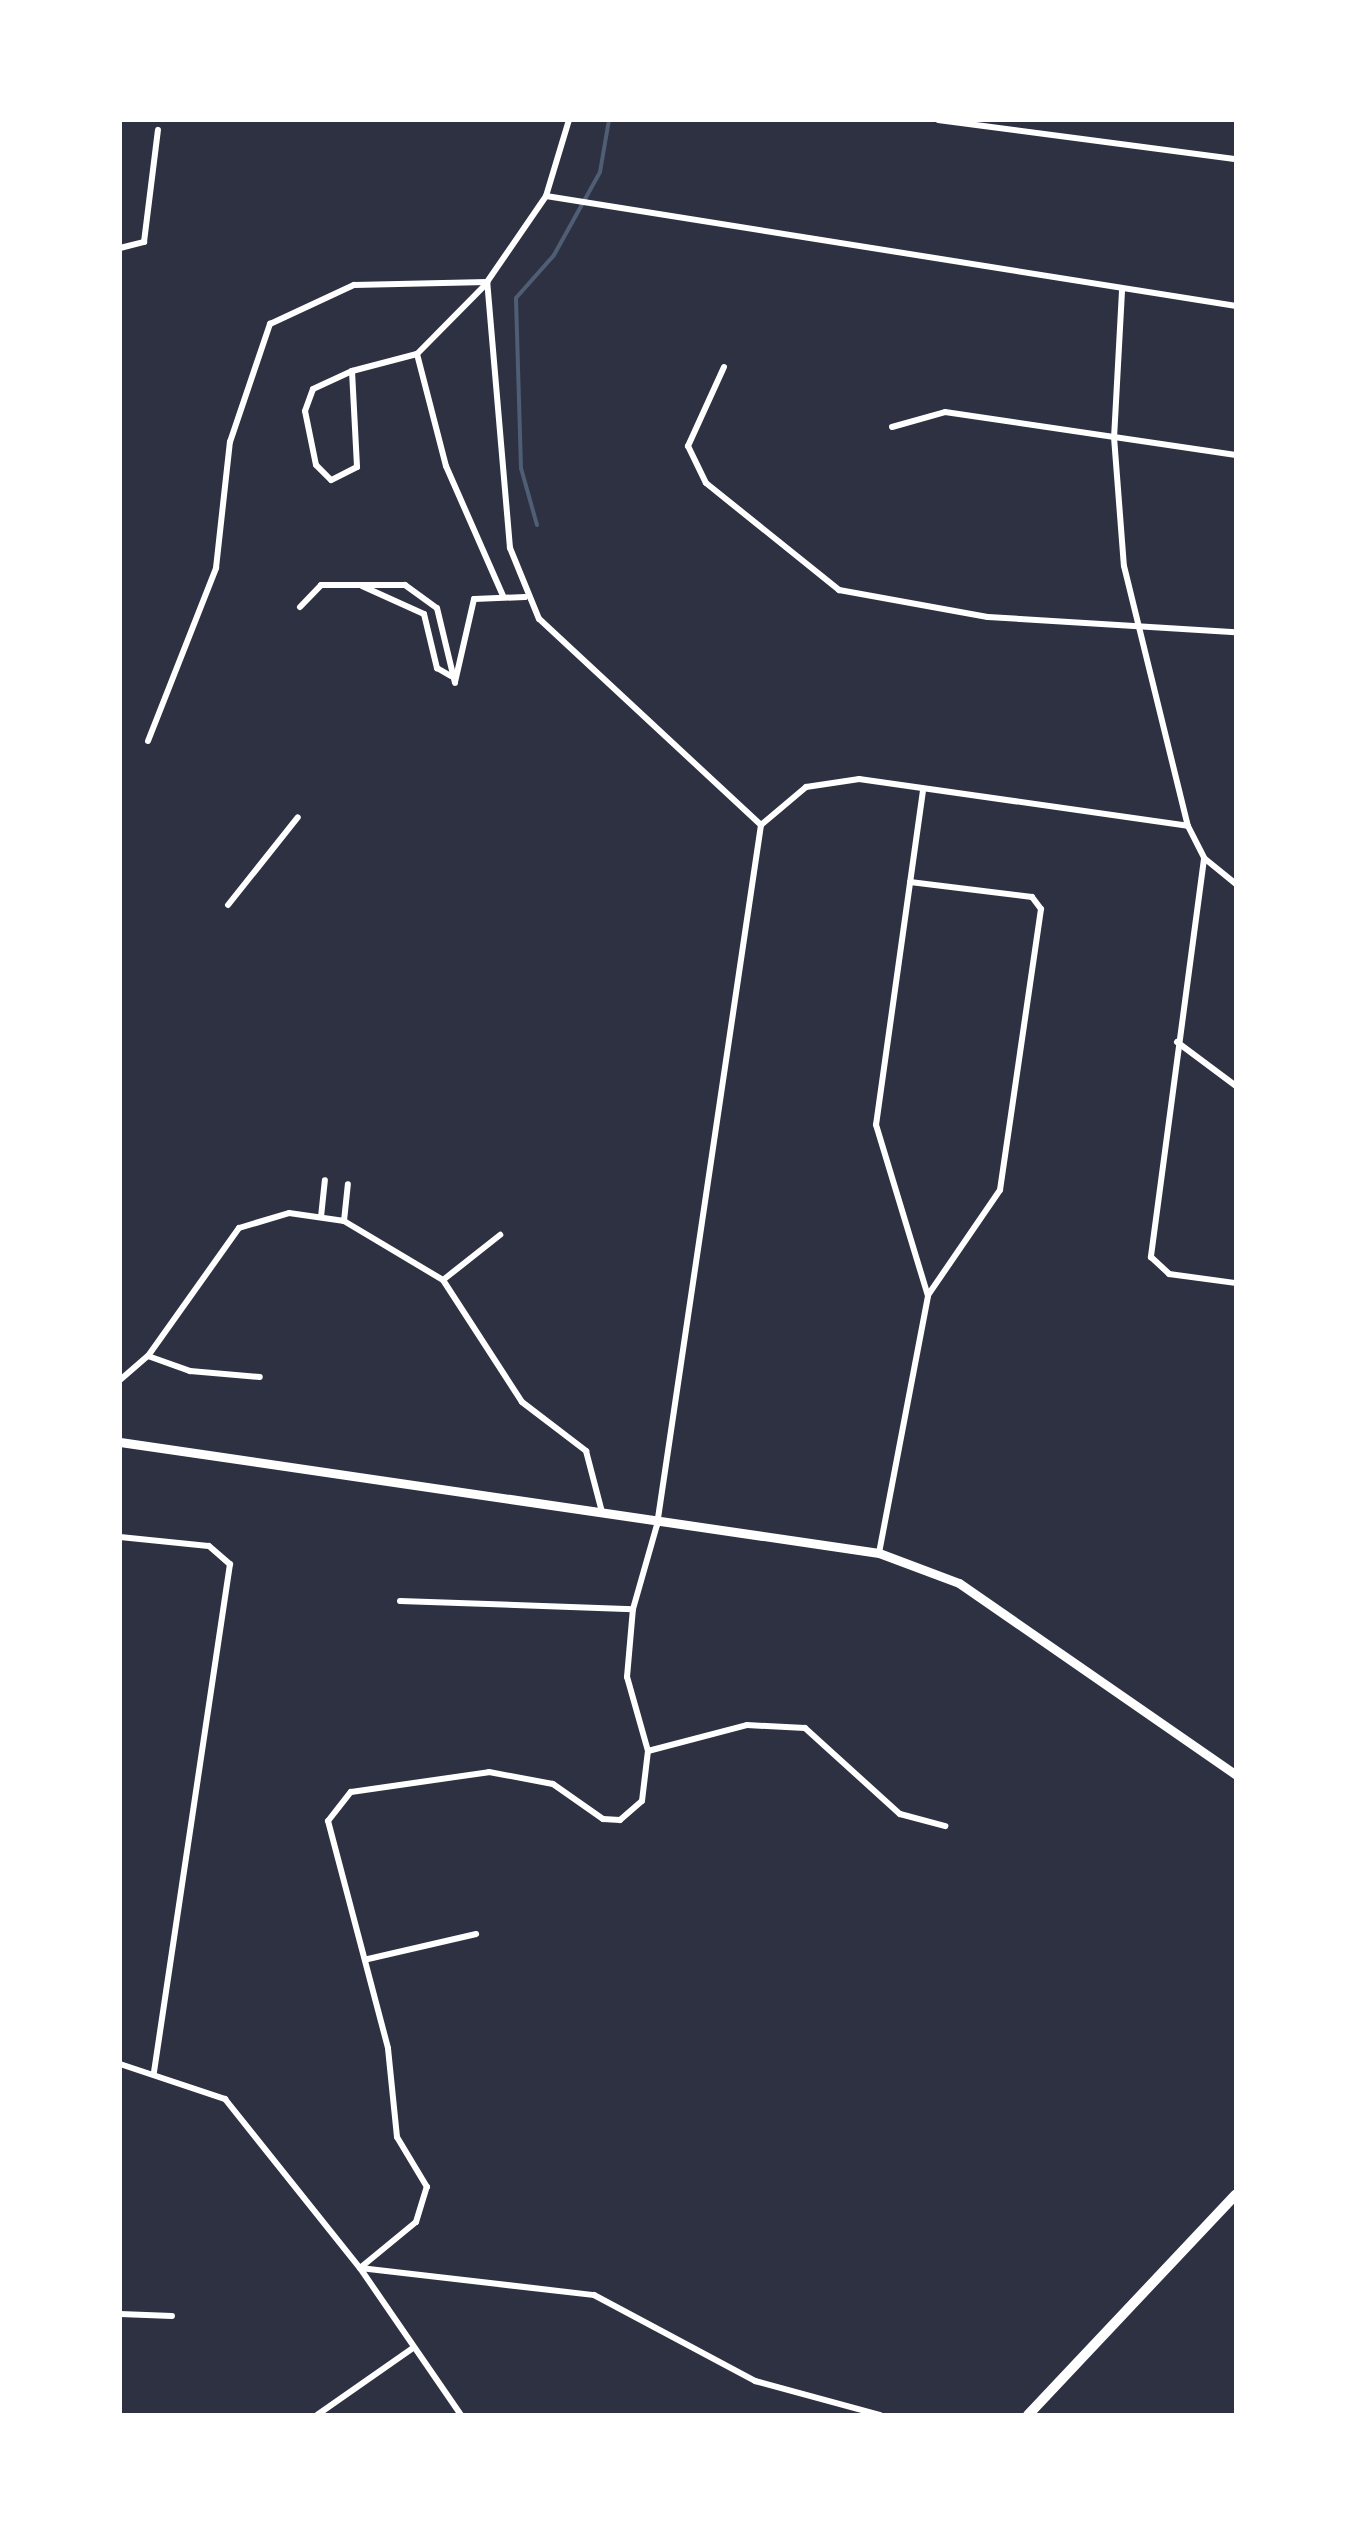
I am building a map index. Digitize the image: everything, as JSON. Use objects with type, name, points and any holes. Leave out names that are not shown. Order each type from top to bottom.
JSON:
[{"type":"main road","points":[[120,1442],[657,1525],[879,1553],[959,1583],[1236,1775]]},
{"type":"main road","points":[[1028,2415],[1236,2194]]},
{"type":"street","points":[[352,370],[356,467],[331,480],[316,465],[305,411],[313,389],[352,370],[416,354],[488,282],[546,196],[570,120]]},
{"type":"street","points":[[938,120],[1236,160]]},
{"type":"street","points":[[120,248],[144,242],[158,130]]},
{"type":"street","points":[[546,196],[1122,291],[1236,306]]},
{"type":"street","points":[[488,282],[510,548],[525,597],[761,825]]},
{"type":"street","points":[[148,741],[216,568],[230,442],[270,324],[354,285],[488,282]]},
{"type":"street","points":[[1122,291],[1114,437],[1134,626],[1188,826],[1204,858],[1236,884]]},
{"type":"street","points":[[416,354],[446,466],[503,596]]},
{"type":"street","points":[[724,366],[688,446],[706,483],[839,590],[988,617],[1236,632]]},
{"type":"street","points":[[892,427],[945,412],[1236,455]]},
{"type":"street","points":[[300,608],[322,586],[392,582],[430,600],[454,683],[468,651],[470,604],[503,596],[525,597]]},
{"type":"street","points":[[362,586],[424,614],[437,668],[451,676]]},
{"type":"street","points":[[360,2268],[428,2204],[397,2137],[368,1960],[329,1838],[328,1821],[351,1792],[418,1778],[526,1774],[589,1813],[620,1820],[642,1801],[648,1751],[626,1676],[633,1609],[657,1525],[761,825],[806,787],[859,779],[1188,826]]},
{"type":"street","points":[[923,790],[876,1126],[928,1296]]},
{"type":"street","points":[[228,905],[298,817]]},
{"type":"street","points":[[1204,858],[1151,1257],[1169,1274],[1236,1283]]},
{"type":"street","points":[[879,1553],[928,1296],[1000,1190],[1041,909],[1032,897],[910,882]]},
{"type":"street","points":[[1177,1042],[1236,1086]]},
{"type":"street","points":[[321,1217],[325,1180]]},
{"type":"street","points":[[344,1221],[348,1184]]},
{"type":"street","points":[[120,1380],[148,1356],[239,1228],[264,1216],[344,1221],[442,1280],[522,1402],[586,1450],[602,1516]]},
{"type":"street","points":[[442,1280],[500,1235]]},
{"type":"street","points":[[148,1356],[190,1371],[260,1376]]},
{"type":"street","points":[[120,1538],[209,1546],[230,1564],[154,2072]]},
{"type":"street","points":[[400,1601],[633,1609]]},
{"type":"street","points":[[648,1751],[747,1724],[805,1728],[900,1814],[945,1826]]},
{"type":"street","points":[[368,1960],[476,1934]]},
{"type":"street","points":[[120,2064],[225,2098],[360,2268],[462,2415]]},
{"type":"street","points":[[360,2268],[594,2294],[755,2381],[880,2415]]},
{"type":"street","points":[[120,2314],[172,2316]]},
{"type":"street","points":[[318,2415],[413,2348]]},
{"type":"waterway","points":[[537,525],[521,468],[516,298],[554,255],[600,172],[609,120]]}]
